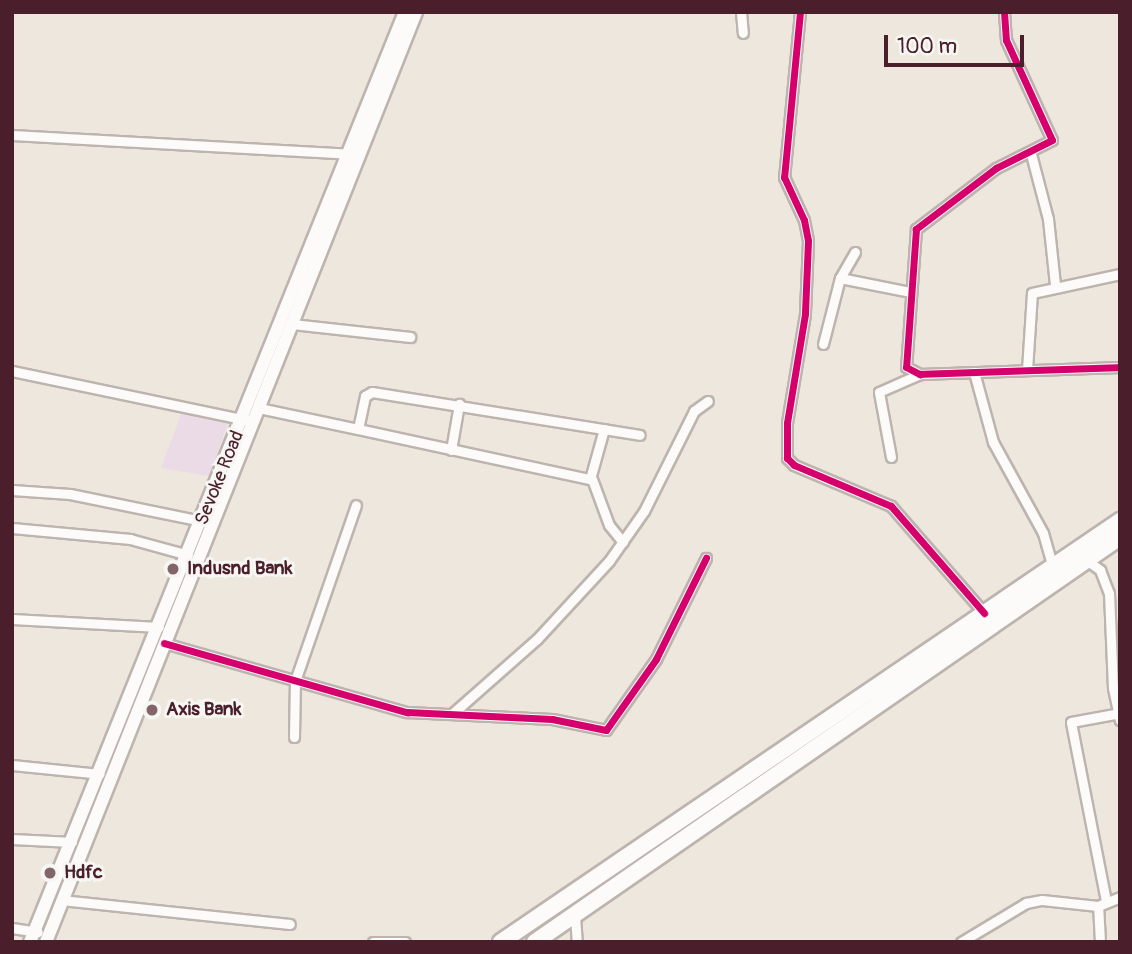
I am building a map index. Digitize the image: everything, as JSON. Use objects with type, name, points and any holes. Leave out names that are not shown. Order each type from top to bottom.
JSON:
[{"type":"highway","points":[[536,942],[1082,556],[1120,521]]},
{"type":"highway","points":[[500,942],[1053,566],[1082,556],[1120,537]]},
{"type":"main road","name":"Sevoke Road","points":[[47,938],[139,692],[159,627],[202,521],[249,421],[260,408],[405,12]]},
{"type":"main road","name":"Sevoke Road","points":[[32,936],[100,774],[164,643],[354,154],[416,12]]},
{"type":"street","points":[[741,12],[743,33]]},
{"type":"street","points":[[800,12],[784,177],[804,220],[808,242],[806,314],[788,423],[787,458],[794,465],[891,506],[984,613]]},
{"type":"street","points":[[919,374],[905,367],[916,229],[996,168],[1051,143],[1052,135],[1006,40],[1004,12]]},
{"type":"street","points":[[12,135],[354,154]]},
{"type":"street","points":[[1031,154],[1048,219],[1055,285]]},
{"type":"street","points":[[822,344],[840,278],[855,252]]},
{"type":"street","points":[[1027,370],[1030,296],[1055,285],[1120,274]]},
{"type":"street","points":[[840,278],[910,292]]},
{"type":"street","points":[[292,324],[410,337]]},
{"type":"street","points":[[891,457],[879,392],[919,374],[1120,367]]},
{"type":"street","points":[[12,371],[249,421]]},
{"type":"street","points":[[974,372],[993,442],[1043,533],[1053,566]]},
{"type":"street","points":[[358,429],[370,392],[459,404],[640,435]]},
{"type":"street","points":[[453,713],[537,639],[623,542],[644,511],[694,411],[708,401]]},
{"type":"street","points":[[451,450],[459,404]]},
{"type":"street","points":[[260,408],[592,479]]},
{"type":"street","points":[[604,429],[592,479],[609,525],[623,542]]},
{"type":"street","points":[[12,489],[69,494],[202,521]]},
{"type":"street","points":[[294,737],[295,681],[356,505]]},
{"type":"street","points":[[12,528],[130,539],[188,555]]},
{"type":"street","points":[[1082,556],[1100,570],[1109,593],[1119,716],[1071,722],[1102,903],[1100,942]]},
{"type":"street","points":[[164,643],[407,712],[453,713],[505,720],[552,719],[608,729],[656,659],[706,558]]},
{"type":"street","points":[[12,618],[159,627]]},
{"type":"street","points":[[12,765],[100,774]]},
{"type":"street","points":[[12,839],[72,842]]},
{"type":"street","points":[[961,942],[1026,903],[1042,900],[1102,903],[1120,897]]},
{"type":"street","points":[[61,901],[290,925]]},
{"type":"street","points":[[575,916],[577,942]]},
{"type":"street","points":[[12,928],[32,936],[47,938]]},
{"type":"street","points":[[373,942],[405,942]]},
{"type":"shaded area","points":[[183,409],[229,420],[209,476],[161,468]]},
{"type":"cycle path","points":[[800,12],[784,177],[804,220],[808,241],[805,314],[787,423],[787,458],[794,465],[891,506],[984,613]]},
{"type":"cycle path","points":[[1004,12],[1006,40],[1052,140],[996,168],[916,229],[906,367],[920,374],[1120,367]]},
{"type":"cycle path","points":[[164,643],[407,712],[552,719],[606,730],[656,659],[706,558]]},
{"type":"place","name":"Indusnd Bank","points":[[173,569]]},
{"type":"place","name":"Axis Bank","points":[[152,710]]},
{"type":"place","name":"Hdfc","points":[[50,873]]}]
